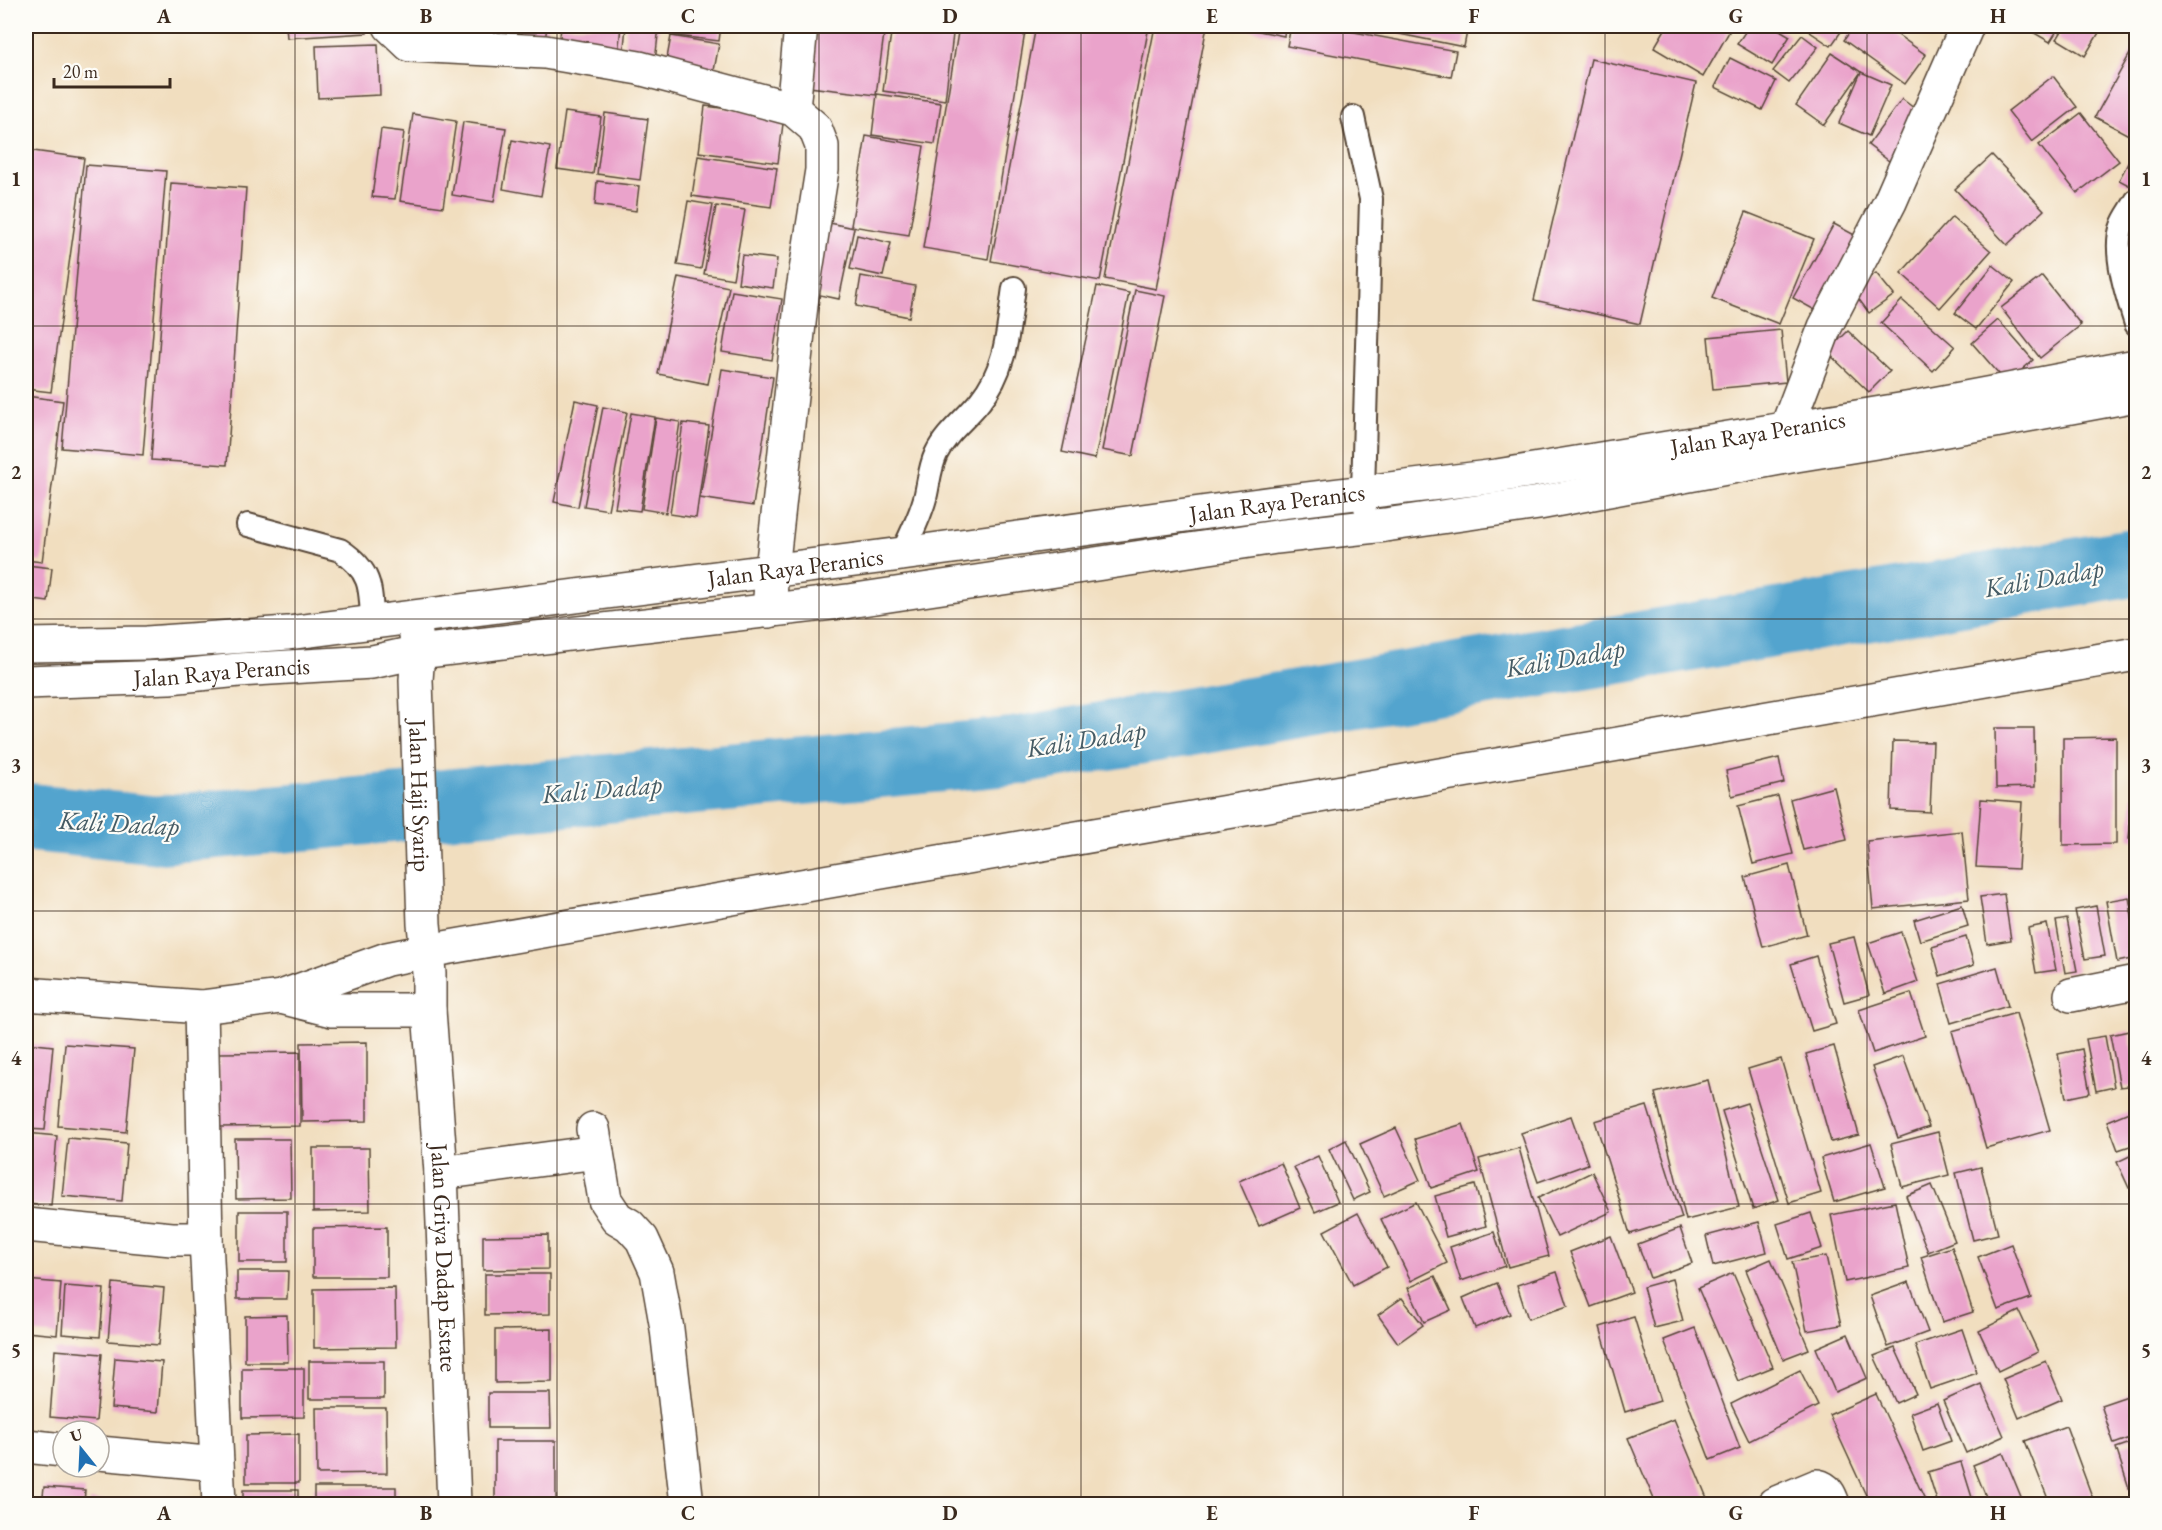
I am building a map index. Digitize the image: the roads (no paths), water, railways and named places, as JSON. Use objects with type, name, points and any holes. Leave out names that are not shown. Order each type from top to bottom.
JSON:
[{"type":"street","points":[[390,26],[410,45],[545,52],[639,68],[793,109],[815,128],[822,146],[822,170],[802,296],[769,611]]},
{"type":"street","points":[[793,109],[801,26]]},
{"type":"street","points":[[1787,442],[1825,327],[1890,202],[1967,26]]},
{"type":"street","name":"Jalan Raya Peranics","points":[[418,652],[849,601],[1276,537],[1539,503],[1787,442],[1912,408],[2136,366]]},
{"type":"street","name":"Jalan Raya Peranics","points":[[414,617],[1363,492],[1787,442],[1919,435],[2136,396]]},
{"type":"street","name":"Jalan Raya Perancis","points":[[26,645],[147,643],[288,633],[414,617]]},
{"type":"street","name":"Jalan Haji Syarip","points":[[414,617],[418,652],[416,680],[427,948]]},
{"type":"street","name":"Jalan Raya Perancis","points":[[26,682],[169,677],[239,670],[360,663],[418,652]]},
{"type":"street","points":[[26,994],[201,1007],[281,997],[387,959],[427,948],[2136,654]]},
{"type":"street","name":"Jalan Griya Dadap Estate","points":[[427,948],[429,1010],[441,1173],[454,1504]]},
{"type":"street","points":[[2071,996],[2136,982]]},
{"type":"street","points":[[281,997],[333,1010],[429,1010]]},
{"type":"street","points":[[201,1007],[206,1239],[219,1504]]},
{"type":"street","points":[[441,1173],[595,1141],[605,1200],[617,1218],[629,1225],[642,1239],[657,1272],[667,1329],[687,1504]]},
{"type":"street","points":[[26,1225],[172,1239],[206,1239]]},
{"type":"street","points":[[26,1446],[51,1449]]},
{"type":"street","points":[[111,1454],[217,1464]]},
{"type":"street","points":[[1774,1504],[1817,1486],[1828,1496]]},
{"type":"lane","points":[[1353,117],[1371,199],[1363,492],[1367,526]]},
{"type":"lane","points":[[2136,201],[2121,226],[2120,246],[2122,276],[2136,324]]},
{"type":"lane","points":[[902,554],[926,495],[928,474],[936,453],[951,432],[994,384],[1003,360],[1014,288]]},
{"type":"lane","points":[[248,525],[340,550],[351,557],[368,579],[372,623]]},
{"type":"waterway","name":"Kali Dadap","points":[[26,817],[156,830],[1016,751],[2136,562]]}]
